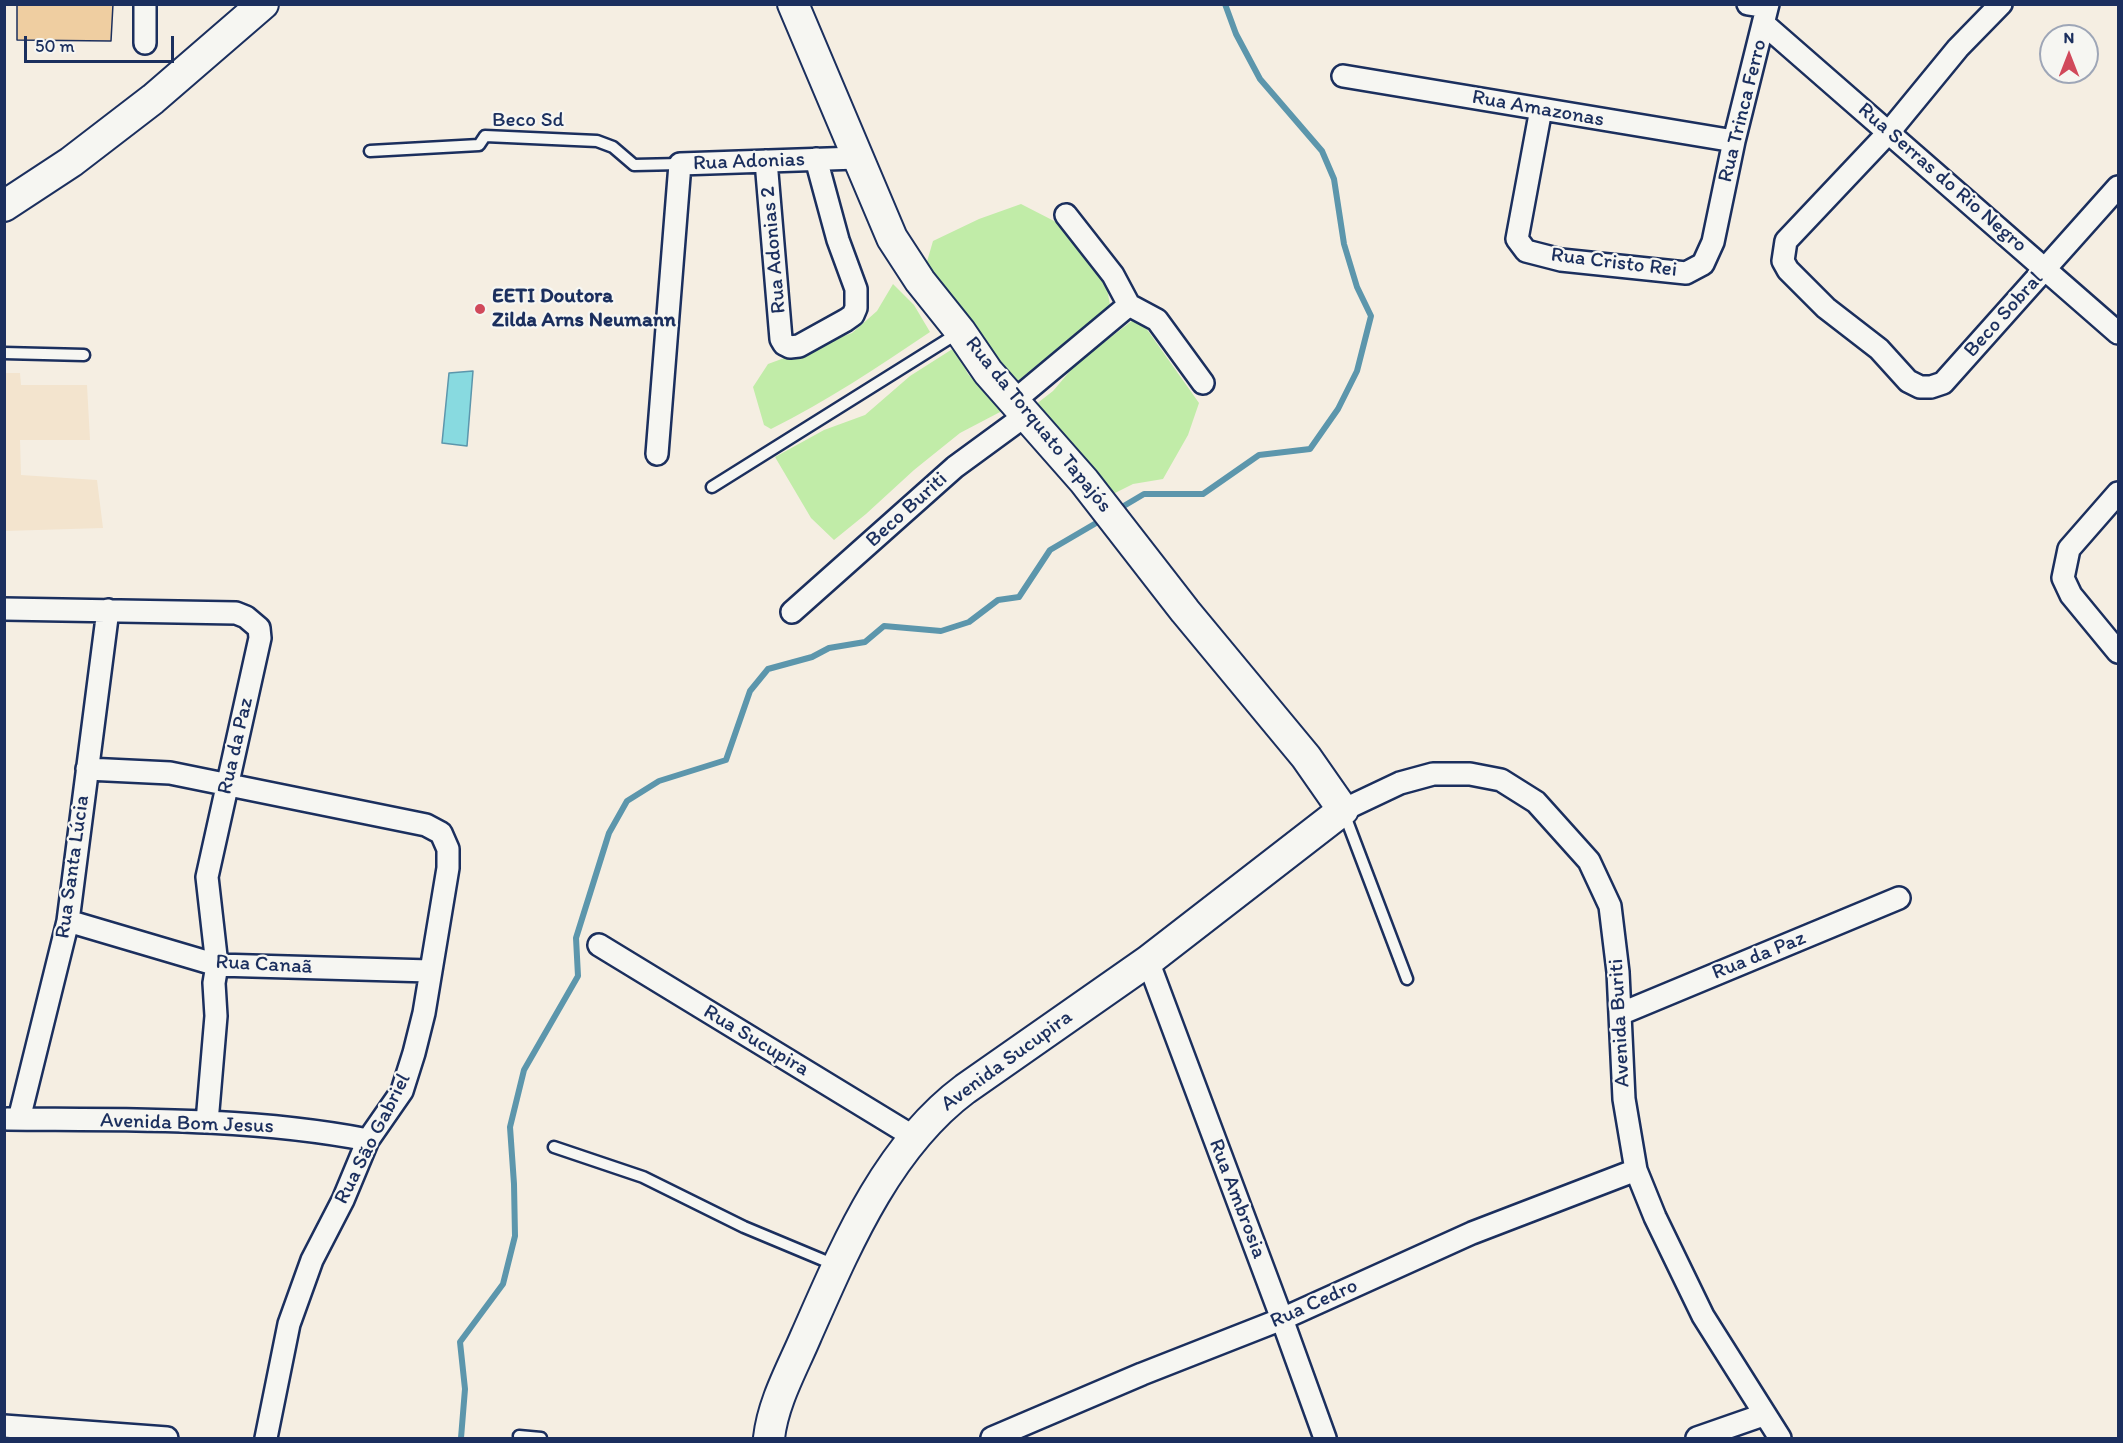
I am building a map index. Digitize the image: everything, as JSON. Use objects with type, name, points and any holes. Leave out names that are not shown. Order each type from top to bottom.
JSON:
[{"type":"street","points":[[145,43],[146,4]]},
{"type":"street","points":[[4,206],[71,162],[153,99],[262,4]]},
{"type":"street","name":"Rua da Torquato Tapajós","points":[[793,4],[892,238],[920,280],[960,331],[988,372],[1084,481],[1185,611],[1306,757],[1343,810]]},
{"type":"street","name":"Beco Sobral","points":[[2001,4],[1958,48],[1889,132],[1786,241],[1783,261],[1788,270],[1826,308],[1879,350],[1908,381],[1920,387],[1931,387],[1943,382],[2118,187]]},
{"type":"street","name":"Rua Serras do Rio Negro","points":[[1762,10],[1889,132],[2118,333]]},
{"type":"street","name":"Rua Trinca Ferro","points":[[1718,217],[1762,10]]},
{"type":"street","name":"Rua Amazonas","points":[[1343,76],[1734,141]]},
{"type":"street","name":"Rua Cristo Rei","points":[[1541,109],[1517,239],[1526,251],[1561,260],[1686,273],[1703,264],[1713,243],[1718,217]]},
{"type":"street","name":"Rua Adonias","points":[[657,454],[680,164],[857,158]]},
{"type":"street","name":"Rua Adonias 2","points":[[766,161],[781,339],[790,347],[799,346],[846,320],[853,315],[856,308],[856,289],[838,240],[816,159]]},
{"type":"street","points":[[1066,215],[1113,275],[1129,305],[1157,320],[1203,383]]},
{"type":"street","name":"Beco Buriti","points":[[792,612],[1020,408],[1129,305]]},
{"type":"street","points":[[2118,494],[2069,549],[2063,578],[2071,596],[2118,652]]},
{"type":"street","name":"Rua da Paz","points":[[4,609],[236,613],[246,617],[259,628],[260,638],[207,877],[217,965],[214,983],[216,1016],[207,1122]]},
{"type":"street","name":"Rua Santa Lúcia","points":[[12,1119],[68,921],[108,610]]},
{"type":"street","name":"Rua São Gabriel","points":[[87,769],[170,773],[426,825],[441,833],[448,849],[448,868],[424,1013],[402,1091],[368,1140],[343,1200],[312,1260],[289,1324],[266,1438]]},
{"type":"street","name":"Avenida Buriti","points":[[1343,810],[1400,783],[1433,774],[1470,774],[1502,780],[1536,802],[1589,861],[1610,906],[1615,938],[1624,1099],[1636,1170],[1654,1217],[1703,1316],[1763,1415],[1780,1438]]},
{"type":"street","name":"Avenida Sucupira","points":[[770,1438],[771,1420],[783,1388],[837,1266],[886,1176],[914,1137],[946,1103],[1148,961],[1343,810]]},
{"type":"street","name":"Rua da Paz","points":[[1620,1014],[1899,898]]},
{"type":"street","name":"Rua Canaã","points":[[68,921],[217,965],[430,971]]},
{"type":"street","name":"Rua Sucupira","points":[[599,945],[914,1137]]},
{"type":"street","name":"Rua Ambrosia","points":[[1148,961],[1325,1438]]},
{"type":"street","name":"Avenida Bom Jesus","points":[[12,1119],[207,1122],[317,1131],[368,1140]]},
{"type":"street","name":"Rua Cedro","points":[[992,1438],[1142,1374],[1282,1319],[1472,1233],[1636,1170]]},
{"type":"street","points":[[1697,1438],[1763,1415]]},
{"type":"street","points":[[4,1426],[167,1438]]},
{"type":"lane","name":"Beco Sd","points":[[370,151],[479,145],[485,136],[597,141],[613,147],[634,165],[680,164]]},
{"type":"lane","points":[[712,487],[960,331]]},
{"type":"lane","points":[[4,353],[84,355]]},
{"type":"lane","points":[[1343,810],[1407,979]]},
{"type":"lane","points":[[554,1146],[643,1177],[744,1227],[837,1266]]},
{"type":"lane","points":[[519,1436],[541,1438]]},
{"type":"shaded area","points":[[4,373],[20,373],[21,385],[87,385],[90,440],[20,440],[21,475],[97,480],[103,528],[5,531]]},
{"type":"green space","points":[[1021,204],[1056,222],[1082,248],[1106,283],[1110,305],[1014,384],[926,265],[933,241],[979,219]]},
{"type":"green space","points":[[893,284],[914,305],[930,332],[872,371],[812,407],[771,429],[764,425],[753,387],[768,364],[852,333],[877,311]]},
{"type":"green space","points":[[1133,320],[1146,328],[1199,403],[1188,435],[1163,479],[1133,484],[1111,495],[1035,405],[1053,391],[1076,364]]},
{"type":"green space","points":[[954,348],[968,374],[1002,411],[960,433],[834,540],[811,518],[775,457],[824,430],[865,415],[910,376]]},
{"type":"water","points":[[473,371],[467,446],[442,443],[449,373]]},
{"type":"building","points":[[17,4],[113,4],[111,41],[17,40]]},
{"type":"waterway","points":[[1117,510],[1144,494],[1203,494],[1259,455],[1310,449],[1338,409],[1357,371],[1371,316],[1357,287],[1344,244],[1334,179],[1322,151],[1260,79],[1236,34],[1225,4]]},
{"type":"waterway","points":[[461,1438],[465,1389],[460,1342],[503,1284],[515,1236],[510,1127],[524,1070],[578,976],[576,938],[609,833],[627,801],[659,781],[726,760],[750,691],[768,669],[812,657],[829,648],[865,642],[884,626],[941,631],[969,622],[998,600],[1019,597],[1050,550],[1103,519]]},
{"type":"place","name":"EETI Doutora Zilda Arns Neumann","points":[[480,309]]}]
